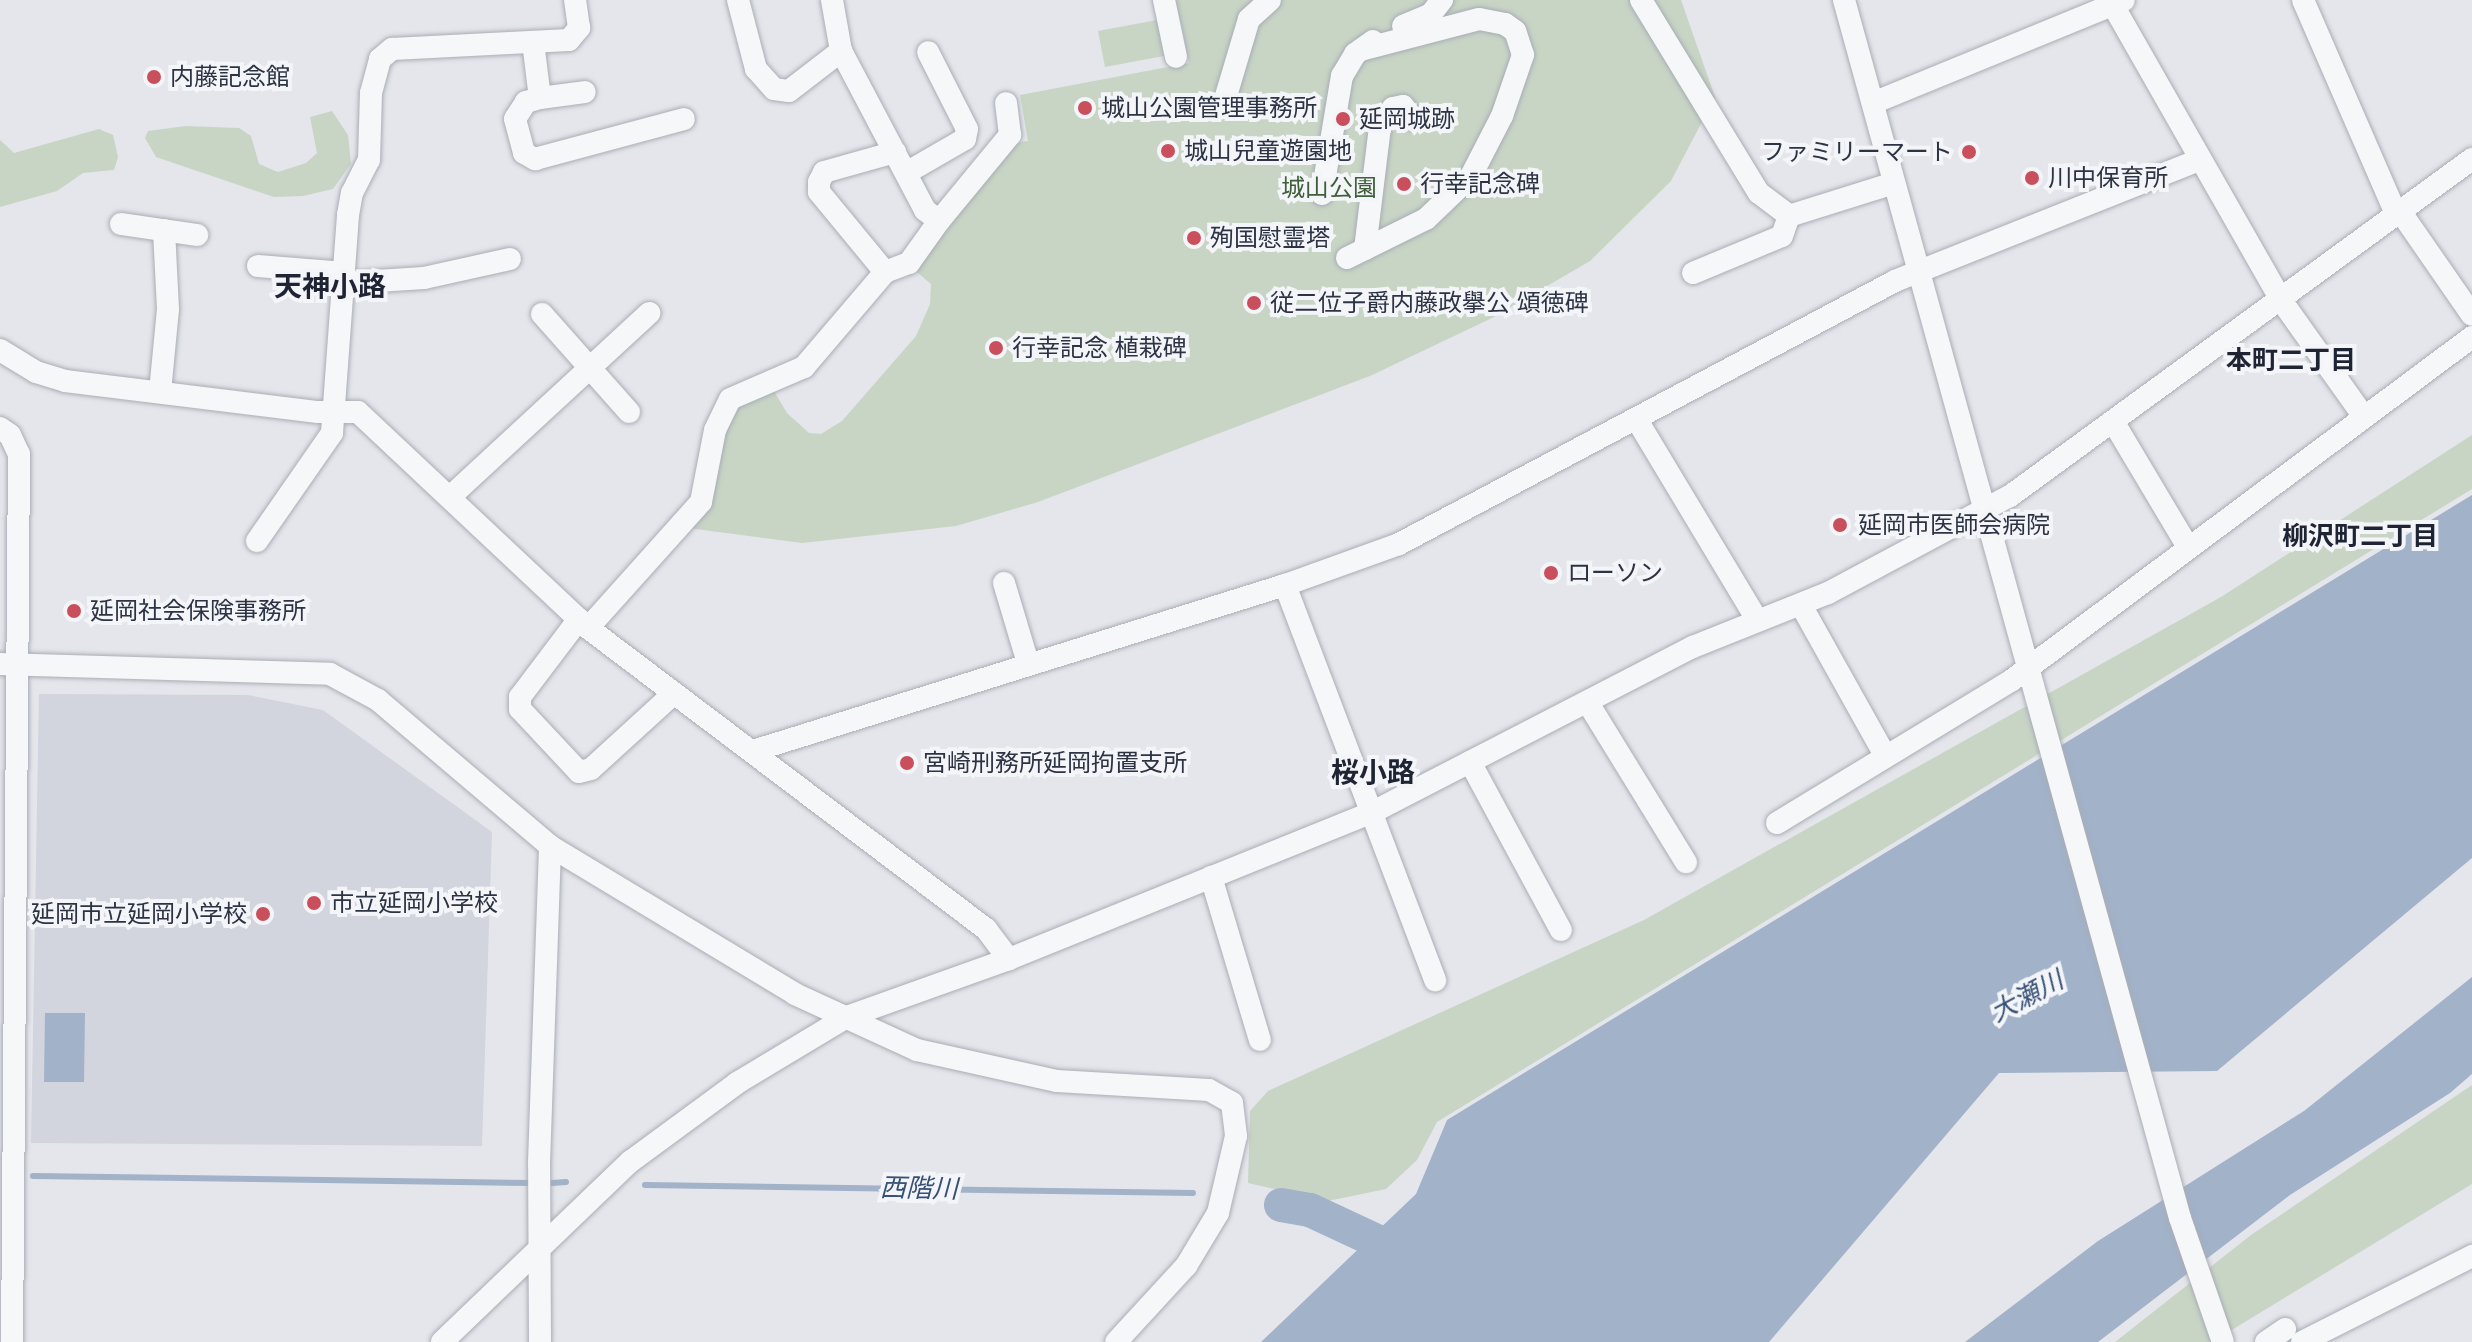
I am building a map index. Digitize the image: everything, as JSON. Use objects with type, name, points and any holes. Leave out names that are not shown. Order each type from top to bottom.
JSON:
[{"type":"street","points":[[257,541],[332,433],[337,411],[348,215],[352,193],[369,160],[371,93],[380,59],[392,49],[569,40],[579,28],[575,0]]},
{"type":"street","points":[[738,0],[756,69],[774,89],[789,91],[841,51]]},
{"type":"street","points":[[832,0],[841,51],[925,210],[939,221]]},
{"type":"street","points":[[1164,0],[1176,57]]},
{"type":"street","points":[[1226,96],[1249,19],[1270,0]]},
{"type":"street","points":[[1322,194],[1337,91],[1361,50],[1431,14],[1442,0]]},
{"type":"street","points":[[1641,0],[1759,193],[1789,216]]},
{"type":"street","points":[[1844,0],[1916,273],[1987,507],[2180,1218],[2223,1342]]},
{"type":"street","points":[[2303,0],[2398,212],[2472,315]]},
{"type":"street","points":[[1873,103],[2116,1],[2199,160],[2281,300],[2364,417]]},
{"type":"street","points":[[1361,50],[1479,19],[1515,31],[1523,55],[1502,116],[1471,176],[1426,219],[1356,254],[1380,126],[1393,108],[1403,106],[1413,119]]},
{"type":"street","points":[[533,42],[540,98]]},
{"type":"street","points":[[906,173],[965,139],[967,129],[928,52]]},
{"type":"street","points":[[585,92],[526,102],[515,119],[524,153],[535,159],[684,119]]},
{"type":"street","points":[[672,695],[591,769],[579,772],[520,709],[520,697],[584,624],[701,502],[715,430],[730,399],[804,367],[885,272],[909,263],[939,221],[1010,135],[1006,103]]},
{"type":"street","points":[[885,272],[819,192],[819,182],[824,172],[895,152]]},
{"type":"street","points":[[442,1342],[631,1161],[737,1083],[847,1017],[1009,959],[1373,812],[1693,647],[1801,605],[1987,507],[2114,423],[2472,159]]},
{"type":"street","points":[[753,751],[1285,585],[1399,544],[1916,273],[2199,160]]},
{"type":"street","points":[[1789,216],[1894,183]]},
{"type":"street","points":[[1693,273],[1782,236],[1789,216]]},
{"type":"street","points":[[121,224],[197,235]]},
{"type":"street","points":[[160,392],[168,309],[164,230]]},
{"type":"street","points":[[258,266],[345,278],[424,278],[510,259]]},
{"type":"street","points":[[451,496],[649,313]]},
{"type":"street","points":[[542,314],[629,412]]},
{"type":"street","points":[[1777,823],[2028,666],[2472,337]]},
{"type":"street","points":[[0,350],[36,372],[65,381],[358,412],[584,624],[672,695],[753,751],[986,929],[1009,959]]},
{"type":"street","points":[[1637,420],[1757,620]]},
{"type":"street","points":[[2114,423],[2188,547]]},
{"type":"street","points":[[0,428],[19,454],[10,664],[7,1003],[6,1290],[12,1342]]},
{"type":"street","points":[[1004,583],[1028,663]]},
{"type":"street","points":[[1285,585],[1435,980]]},
{"type":"street","points":[[1801,605],[1885,755]]},
{"type":"street","points":[[10,664],[330,674],[378,700],[550,846],[795,994],[917,1050],[1057,1081],[1187,1086],[1209,1090],[1232,1103],[1236,1136],[1218,1213],[1186,1266],[1116,1342]]},
{"type":"street","points":[[1588,703],[1686,862]]},
{"type":"street","points":[[1470,762],[1561,930]]},
{"type":"street","points":[[540,1342],[550,846]]},
{"type":"street","points":[[1211,877],[1260,1040]]},
{"type":"street","points":[[2266,1342],[2293,1335],[2472,1256]]},
{"type":"shaded area","name":"延岡市立延岡小学校","points":[[39,694],[248,695],[323,710],[492,832],[482,1146],[31,1143]]},
{"type":"green space","name":"城山公園","points":[[1176,0],[1681,0],[1715,97],[1671,181],[1590,261],[1492,318],[1370,376],[1038,502],[956,526],[802,543],[688,528],[726,411],[772,388],[787,413],[809,433],[821,434],[842,421],[916,336],[930,304],[931,284],[913,269],[1010,144],[1028,141],[1020,95],[1189,63]]},
{"type":"green space","points":[[1157,20],[1164,56],[1105,67],[1098,31]]},
{"type":"green space","points":[[332,111],[348,135],[351,164],[333,189],[303,196],[274,197],[156,157],[145,138],[148,131],[186,126],[239,128],[251,136],[259,164],[278,172],[306,163],[317,153],[310,117]]},
{"type":"green space","points":[[99,129],[113,135],[118,157],[114,170],[83,173],[57,191],[0,207],[0,140],[14,153]]},
{"type":"green space","points":[[2472,435],[2472,489],[1437,1122],[1417,1160],[1386,1189],[1328,1201],[1248,1183],[1250,1111],[1268,1091],[1644,920],[2221,597]]},
{"type":"green space","points":[[2472,1085],[2472,1184],[2212,1342],[2115,1342],[2251,1235]]},
{"type":"water","name":"大瀬川","points":[[2472,495],[2472,858],[2217,1071],[1999,1073],[1769,1342],[1261,1342],[1416,1194],[1447,1120]]},
{"type":"water","points":[[2472,977],[2472,1074],[2450,1093],[2290,1195],[2098,1342],[1965,1342],[2098,1241],[2304,1111]]},
{"type":"water","points":[[45,1013],[85,1013],[84,1082],[44,1082]]},
{"type":"waterway","points":[[33,1176],[534,1183]]},
{"type":"waterway","points":[[552,1183],[566,1182]]},
{"type":"waterway","name":"西階川","points":[[645,1185],[1193,1193]]},
{"type":"waterway","name":"西階川","points":[[1281,1205],[1310,1210],[1413,1258]]},
{"type":"place","name":"内藤記念館","points":[[154,77]]},
{"type":"place","name":"城山公園管理事務所","points":[[1085,108]]},
{"type":"place","name":"延岡城跡","points":[[1343,119]]},
{"type":"place","name":"城山兒童遊園地","points":[[1168,151]]},
{"type":"place","name":"ファミリーマート","points":[[1969,152]]},
{"type":"place","name":"川中保育所","points":[[2032,178]]},
{"type":"place","name":"行幸記念碑","points":[[1404,184]]},
{"type":"place","name":"殉国慰霊塔","points":[[1194,238]]},
{"type":"place","name":"従二位子爵内藤政擧公 頌徳碑","points":[[1254,303]]},
{"type":"place","name":"行幸記念 植栽碑","points":[[996,348]]},
{"type":"place","name":"延岡市医師会病院","points":[[1840,525]]},
{"type":"place","name":"ローソン","points":[[1551,573]]},
{"type":"place","name":"延岡社会保険事務所","points":[[74,611]]},
{"type":"place","name":"宮崎刑務所延岡拘置支所","points":[[907,763]]},
{"type":"place","name":"市立延岡小学校","points":[[314,903]]},
{"type":"place","name":"延岡市立延岡小学校","points":[[263,914]]},
{"type":"district","name":"天神小路","points":[[330,287]]},
{"type":"district","name":"本町二丁目","points":[[2291,361]]},
{"type":"district","name":"柳沢町二丁目","points":[[2360,537]]},
{"type":"district","name":"桜小路","points":[[1373,773]]}]
